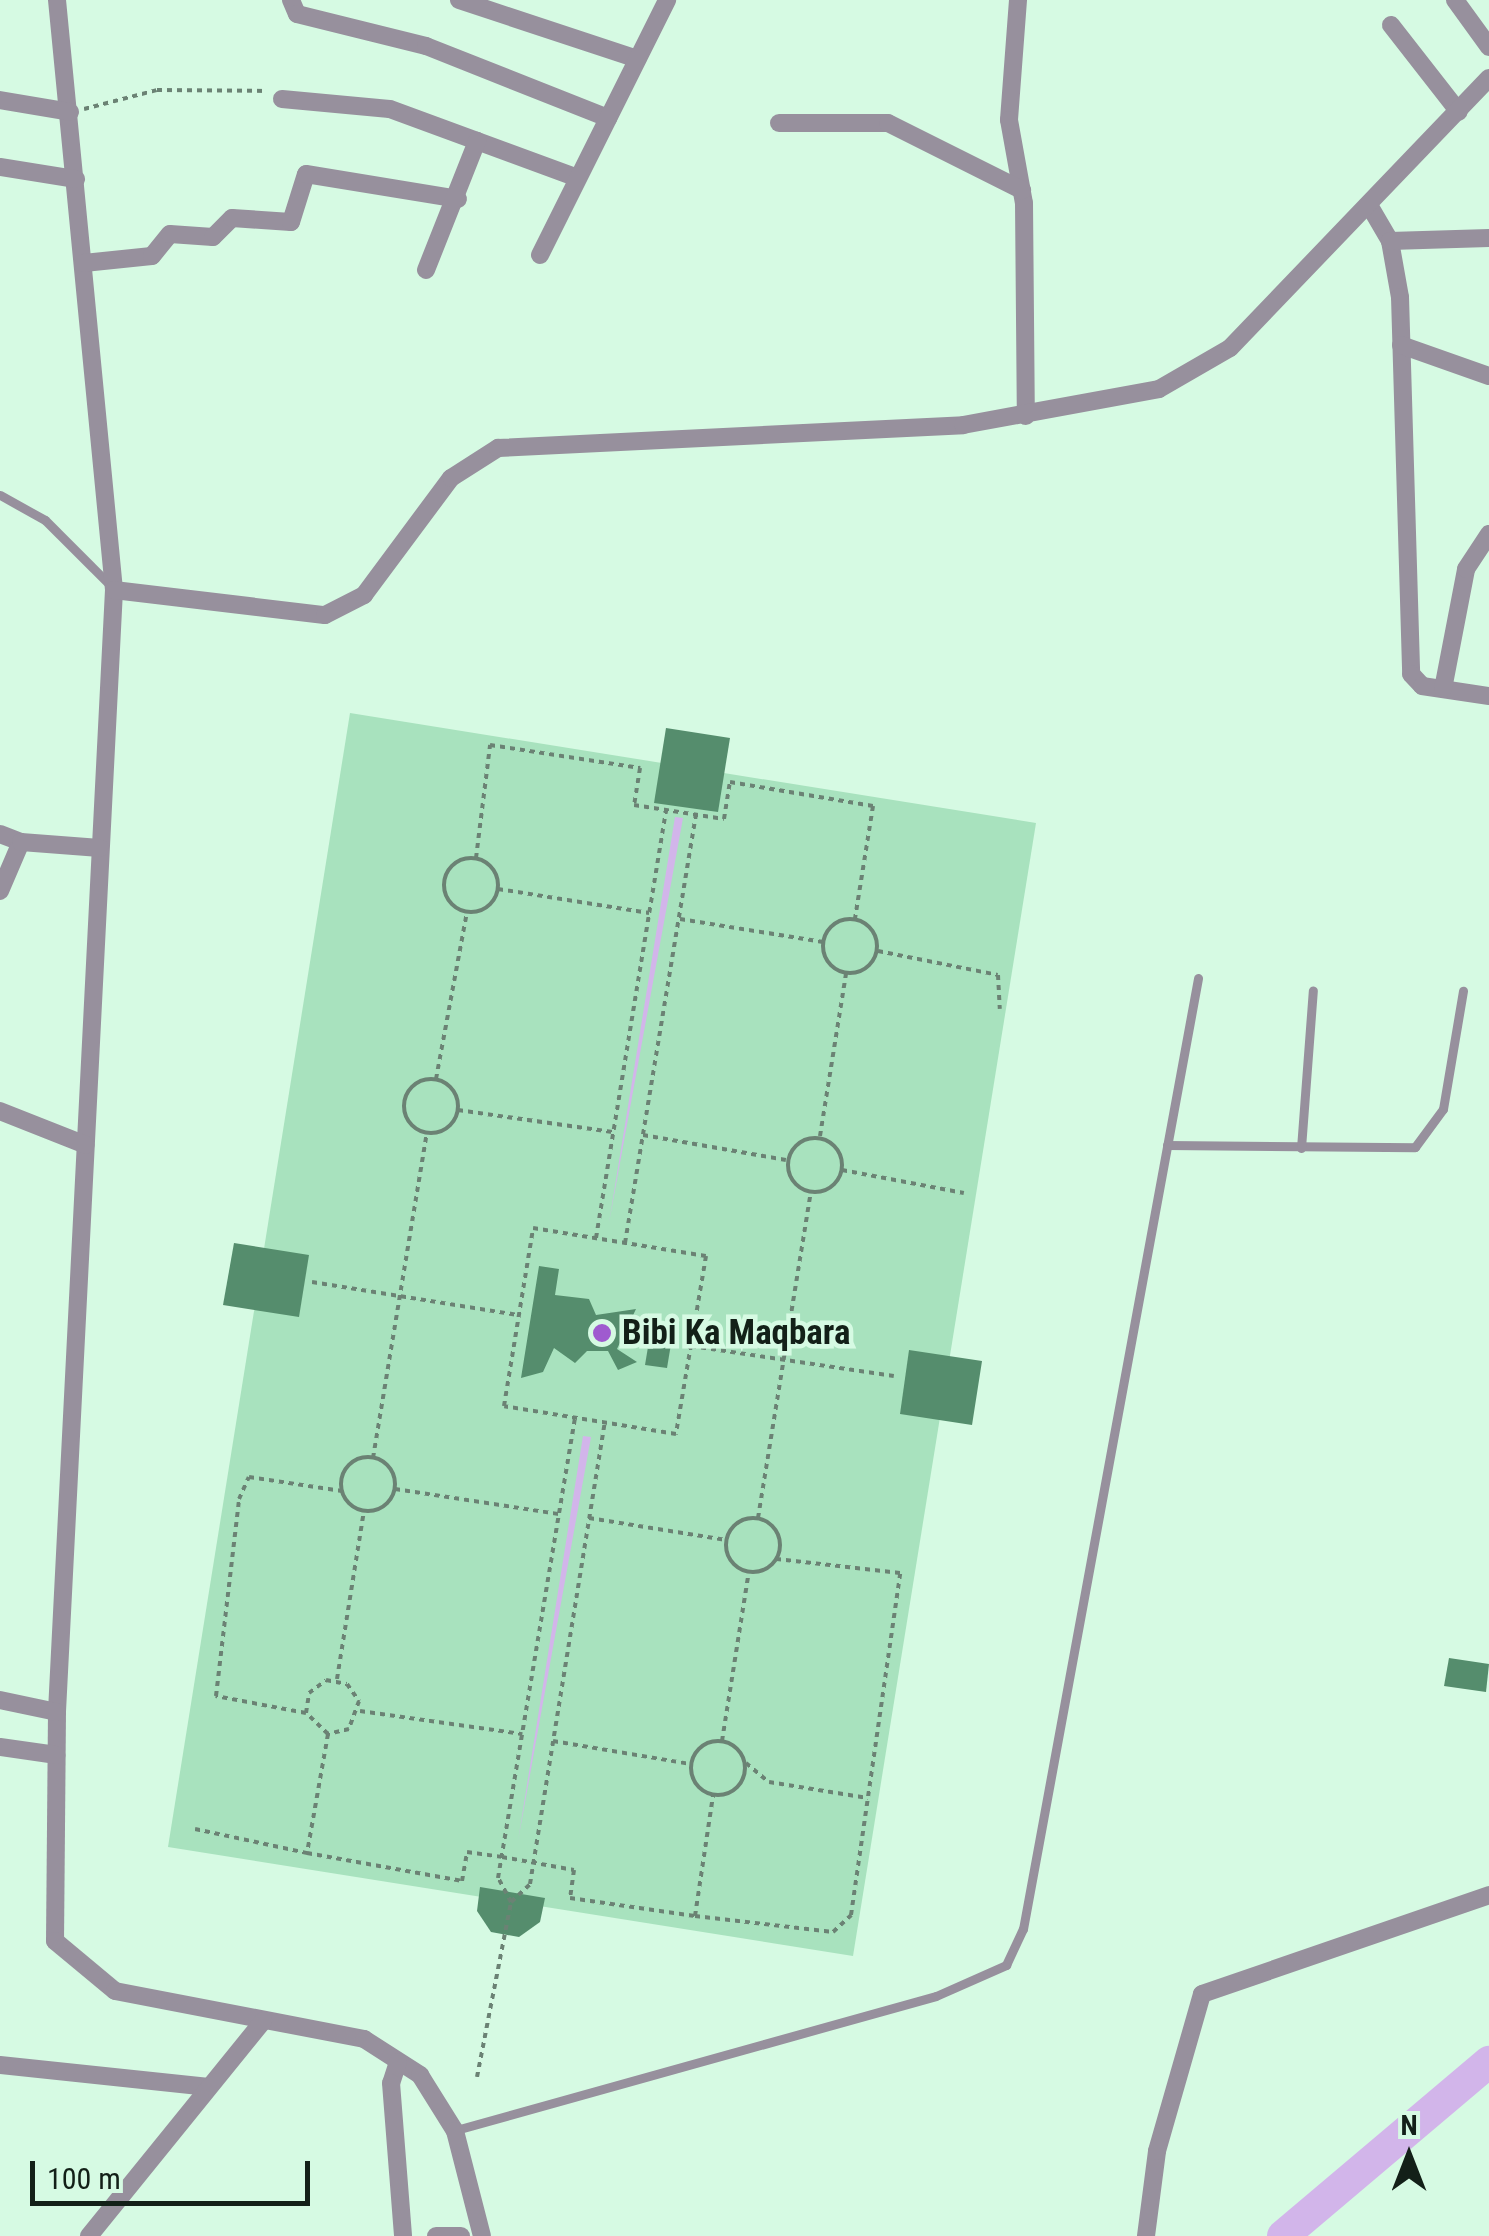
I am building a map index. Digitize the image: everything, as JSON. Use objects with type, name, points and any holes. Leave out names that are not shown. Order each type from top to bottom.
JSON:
[{"type":"street","points":[[57,0],[114,590],[57,1712],[55,1941],[115,1991],[364,2039],[420,2076],[456,2131],[482,2236]]},
{"type":"street","points":[[291,0],[297,14],[426,46],[608,118]]},
{"type":"street","points":[[460,0],[637,60]]},
{"type":"street","points":[[540,256],[666,0]]},
{"type":"street","points":[[1018,0],[1009,120],[1022,190],[1026,416]]},
{"type":"street","points":[[1455,0],[1489,47]]},
{"type":"street","points":[[1391,26],[1460,112]]},
{"type":"street","points":[[114,590],[325,615],[364,595],[451,478],[498,448],[1026,416],[1160,389],[1230,348],[1489,78]]},
{"type":"street","points":[[282,99],[379,106],[578,178]]},
{"type":"street","points":[[0,100],[70,112]]},
{"type":"street","points":[[779,123],[888,122],[1022,190]]},
{"type":"street","points":[[426,270],[458,199],[477,141]]},
{"type":"street","points":[[0,167],[76,179]]},
{"type":"street","points":[[84,262],[152,256],[170,234],[213,237],[232,218],[292,222],[306,174],[458,199]]},
{"type":"street","points":[[1369,205],[1390,240],[1401,345],[1410,668],[1416,682],[1489,696]]},
{"type":"street","points":[[1390,240],[1489,238]]},
{"type":"street","points":[[1401,345],[1489,376]]},
{"type":"street","points":[[1443,689],[1466,569],[1489,534]]},
{"type":"street","points":[[0,834],[21,842],[100,848]]},
{"type":"street","points":[[0,891],[21,842]]},
{"type":"street","points":[[0,1111],[86,1145]]},
{"type":"street","points":[[0,1700],[57,1712]]},
{"type":"street","points":[[0,1748],[56,1754]]},
{"type":"street","points":[[1146,2236],[1157,2152],[1202,1994],[1489,1895]]},
{"type":"street","points":[[88,2236],[263,2021]]},
{"type":"street","points":[[398,2062],[391,2083],[404,2236]]},
{"type":"street","points":[[0,2066],[209,2087]]},
{"type":"street","points":[[436,2236],[462,2236]]},
{"type":"lane","points":[[0,495],[44,520],[114,590]]},
{"type":"lane","points":[[456,2131],[936,1996],[1006,1965],[1023,1929],[1198,978]]},
{"type":"lane","points":[[1301,1148],[1313,990]]},
{"type":"lane","points":[[1167,1145],[1401,1150],[1428,1138],[1443,1110],[1464,991]]},
{"type":"path","points":[[70,112],[157,90],[262,88],[282,99]]},
{"type":"path","points":[[476,858],[490,745],[640,768],[634,805],[696,815],[724,819],[730,782],[874,806],[855,919]]},
{"type":"path","points":[[596,1238],[666,810]]},
{"type":"path","points":[[625,1243],[696,815]]},
{"type":"path","points":[[476,858],[494,869],[498,889],[487,907],[467,911],[449,900],[444,880],[455,862],[476,858]]},
{"type":"path","points":[[498,889],[649,914]]},
{"type":"path","points":[[436,1079],[467,911]]},
{"type":"path","points":[[679,919],[824,942]]},
{"type":"path","points":[[855,919],[872,930],[878,950],[866,968],[846,973],[828,962],[824,942],[834,924],[855,919]]},
{"type":"path","points":[[878,950],[998,975],[1000,1009]]},
{"type":"path","points":[[820,1138],[846,973]]},
{"type":"path","points":[[436,1079],[453,1090],[458,1110],[447,1128],[427,1133],[409,1122],[404,1102],[415,1084],[436,1079]]},
{"type":"path","points":[[458,1110],[613,1133]]},
{"type":"path","points":[[373,1458],[427,1133]]},
{"type":"path","points":[[643,1135],[788,1161]]},
{"type":"path","points":[[820,1138],[838,1149],[842,1170],[832,1187],[811,1192],[793,1181],[788,1161],[800,1143],[820,1138]]},
{"type":"path","points":[[842,1170],[964,1193]]},
{"type":"path","points":[[758,1518],[811,1192]]},
{"type":"path","points":[[533,1228],[625,1243],[706,1256],[676,1434],[504,1406],[533,1228]]},
{"type":"path","points":[[312,1282],[518,1315]]},
{"type":"path","points":[[691,1346],[894,1376]]},
{"type":"path","points":[[511,1902],[498,1878],[575,1417]]},
{"type":"path","points":[[477,2076],[511,1902],[530,1884],[605,1422]]},
{"type":"path","points":[[342,1490],[352,1462],[373,1458],[390,1468],[395,1489],[384,1506],[364,1511]]},
{"type":"path","points":[[328,1734],[306,1713],[216,1696],[239,1498],[249,1477],[342,1490],[364,1511]]},
{"type":"path","points":[[395,1489],[559,1514]]},
{"type":"path","points":[[337,1680],[364,1511]]},
{"type":"path","points":[[589,1518],[726,1540]]},
{"type":"path","points":[[726,1540],[738,1522],[758,1518]]},
{"type":"path","points":[[758,1518],[780,1538],[777,1559]]},
{"type":"path","points":[[726,1540],[732,1560],[749,1571]]},
{"type":"path","points":[[195,1829],[307,1854],[462,1881],[467,1852],[502,1856],[574,1870],[570,1898],[834,1932],[851,1915],[900,1574],[777,1559],[749,1571]]},
{"type":"path","points":[[722,1741],[749,1571]]},
{"type":"path","points":[[306,1713],[309,1693],[337,1680]]},
{"type":"path","points":[[328,1734],[349,1729],[360,1711],[355,1691],[337,1680]]},
{"type":"path","points":[[360,1711],[522,1734]]},
{"type":"path","points":[[307,1854],[328,1734]]},
{"type":"path","points":[[553,1741],[691,1764]]},
{"type":"path","points":[[722,1741],[769,1782],[868,1798]]},
{"type":"path","points":[[722,1741],[702,1746],[691,1764],[696,1784],[713,1795],[734,1790],[744,1762]]},
{"type":"path","points":[[694,1916],[713,1795]]},
{"type":"green space","name":"Bibi Ka Maqbara","points":[[350,713],[1036,823],[853,1956],[168,1847]]},
{"type":"shaded area","points":[[675,817],[683,818],[609,1223]]},
{"type":"shaded area","points":[[583,1436],[591,1437],[518,1841]]},
{"type":"building","points":[[666,728],[730,738],[718,812],[654,803]]},
{"type":"building","points":[[234,1243],[309,1255],[299,1317],[223,1305]]},
{"type":"building","points":[[539,1266],[559,1269],[555,1295],[589,1299],[596,1315],[636,1309],[617,1349],[637,1362],[618,1370],[608,1351],[587,1351],[575,1363],[554,1348],[543,1372],[521,1378]]},
{"type":"building","points":[[649,1341],[671,1344],[667,1368],[645,1365]]},
{"type":"building","points":[[909,1350],[982,1361],[972,1425],[900,1414]]},
{"type":"building","points":[[1449,1658],[1489,1664],[1486,1692],[1444,1686]]},
{"type":"building","points":[[480,1887],[545,1898],[540,1922],[519,1937],[491,1932],[477,1911]]},
{"type":"waterway","points":[[1283,2236],[1489,2062]]},
{"type":"place","name":"Bibi Ka Maqbara","points":[[602,1333]]}]
